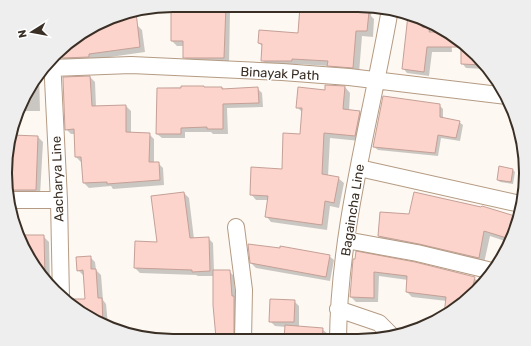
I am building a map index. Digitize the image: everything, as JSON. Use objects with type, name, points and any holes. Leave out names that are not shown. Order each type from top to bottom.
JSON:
[{"type":"street","name":"Bagaincha Line","points":[[338,334],[338,309],[346,240],[389,15]]},
{"type":"street","name":"Binayak Path","points":[[55,63],[282,72],[376,80],[498,95]]},
{"type":"street","name":"Aacharya Line","points":[[52,67],[61,288]]},
{"type":"street","points":[[359,168],[516,203]]},
{"type":"street","points":[[14,200],[58,200]]},
{"type":"street","points":[[236,227],[244,290],[243,334]]},
{"type":"street","points":[[346,240],[417,253],[487,270]]},
{"type":"street","points":[[338,309],[379,323],[387,331]]},
{"type":"building","points":[[171,12],[226,12],[224,58],[183,58],[183,41],[171,41]]},
{"type":"building","points":[[300,12],[369,12],[367,31],[356,31],[353,68],[327,66],[328,61],[292,59],[292,61],[261,61],[262,44],[258,43],[259,30],[298,33]]},
{"type":"building","points":[[136,16],[140,47],[89,54],[89,57],[62,58],[75,45],[92,34],[111,24]]},
{"type":"building","points":[[407,20],[430,29],[429,32],[439,34],[458,47],[427,47],[424,72],[402,69]]},
{"type":"building","points":[[461,49],[477,65],[461,64]]},
{"type":"building","points":[[90,76],[92,106],[126,105],[126,132],[150,133],[149,162],[159,162],[160,180],[107,184],[107,182],[83,183],[81,157],[75,157],[74,129],[65,130],[63,77]]},
{"type":"building","points":[[325,85],[345,86],[343,109],[360,111],[355,136],[324,133],[322,174],[339,177],[334,203],[325,201],[322,225],[265,217],[268,196],[250,195],[251,167],[282,169],[283,133],[300,134],[302,108],[296,108],[298,87],[325,90]]},
{"type":"building","points":[[181,86],[222,87],[222,89],[258,87],[259,103],[223,104],[223,129],[207,129],[207,127],[181,128],[181,134],[156,134],[157,88],[181,88]]},
{"type":"building","points":[[383,96],[440,104],[440,117],[460,121],[456,138],[438,135],[435,153],[373,147]]},
{"type":"building","points":[[16,135],[38,136],[36,190],[13,190],[12,162]]},
{"type":"building","points":[[499,166],[513,169],[511,182],[497,180]]},
{"type":"building","points":[[184,192],[190,238],[209,237],[210,271],[192,272],[192,270],[134,268],[135,241],[157,242],[151,196]]},
{"type":"building","points":[[414,192],[482,206],[514,216],[506,238],[484,231],[479,258],[378,236],[380,212],[409,214]]},
{"type":"building","points":[[24,235],[44,235],[45,271]]},
{"type":"building","points":[[248,244],[280,248],[280,246],[330,255],[326,277],[250,263]]},
{"type":"building","points":[[356,251],[415,262],[475,277],[472,287],[456,301],[445,308],[446,297],[406,292],[407,276],[374,272],[374,298],[350,297],[353,259],[355,259]]},
{"type":"building","points":[[91,256],[91,269],[96,269],[98,298],[102,298],[103,317],[73,299],[85,299],[83,270],[77,271],[76,257]]},
{"type":"building","points":[[213,270],[230,270],[232,296],[234,296],[234,334],[216,334],[213,305]]},
{"type":"building","points":[[270,299],[295,300],[294,322],[269,322]]},
{"type":"building","points":[[285,325],[323,328],[322,334],[284,334]]}]
